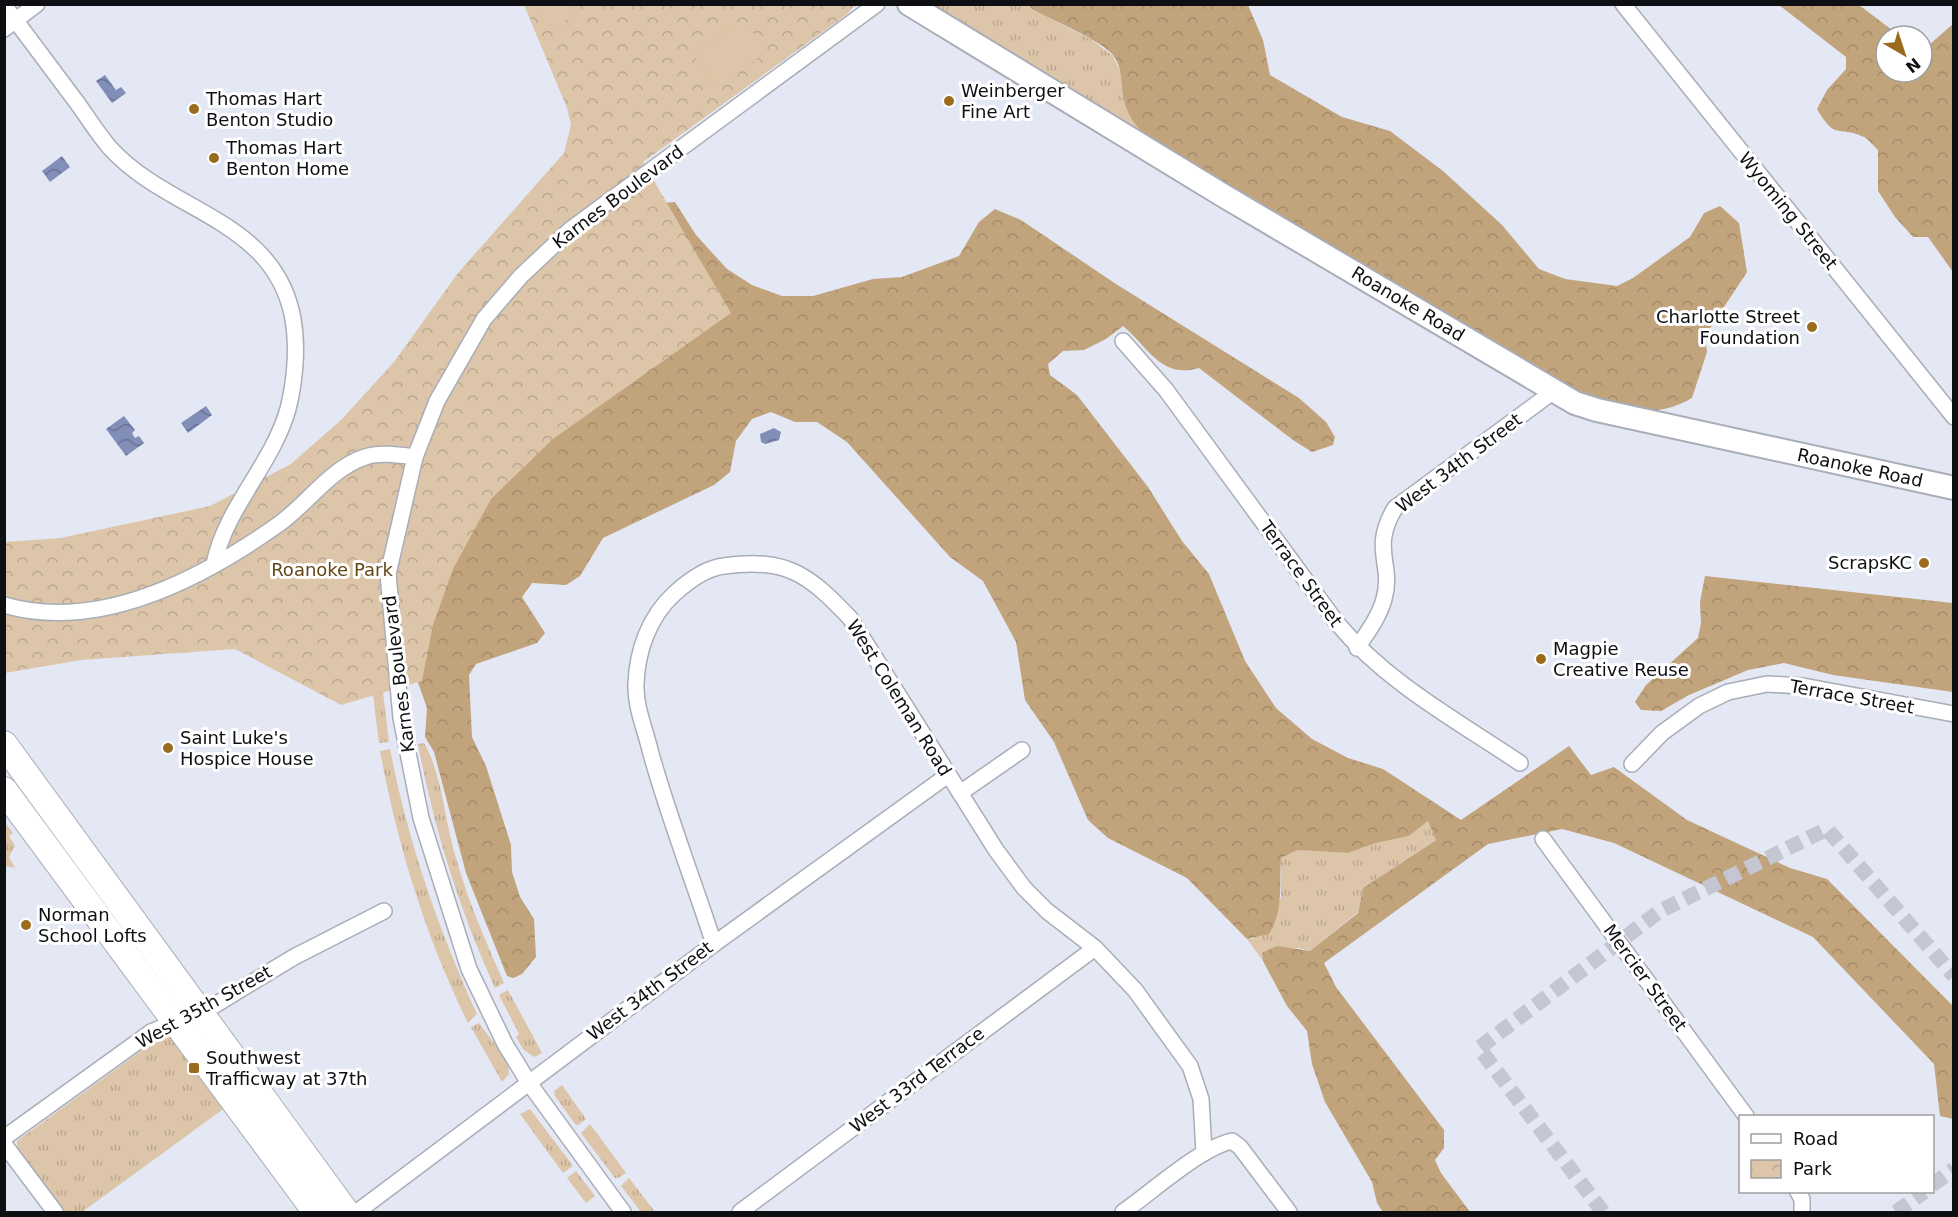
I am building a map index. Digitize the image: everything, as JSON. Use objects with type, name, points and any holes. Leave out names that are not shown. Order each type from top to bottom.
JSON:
[{"type":"main road","points":[[4,744],[346,1212]]},
{"type":"main road","points":[[4,790],[316,1212]]},
{"type":"street","points":[[10,24],[37,4]]},
{"type":"street","name":"Karnes Boulevard","points":[[623,1212],[529,1083],[505,1044],[469,969],[421,818],[400,718],[388,574],[415,457],[436,401],[484,319],[521,276],[571,229],[877,4]]},
{"type":"street","name":"Roanoke Road","points":[[909,4],[1209,187],[1575,403],[1953,488]]},
{"type":"street","name":"Wyoming Street","points":[[1623,4],[1953,417]]},
{"type":"street","points":[[4,5],[10,24],[111,148],[147,178],[246,239],[270,264],[289,297],[297,341],[288,408],[274,443],[223,532],[214,564]]},
{"type":"street","name":"Terrace Street","points":[[1123,341],[1166,390],[1336,623],[1358,648],[1396,681],[1520,763]]},
{"type":"street","name":"West 34th Street","points":[[1358,648],[1374,622],[1384,598],[1386,584],[1381,542],[1385,525],[1395,508],[1554,391]]},
{"type":"street","points":[[4,605],[45,612],[77,612],[111,606],[144,596],[214,564],[280,523],[337,474],[365,457],[386,455],[415,457]]},
{"type":"street","name":"West Coleman Road","points":[[714,944],[665,805],[639,709],[636,685],[639,654],[650,625],[667,601],[688,582],[720,566],[754,561],[788,568],[820,587],[850,618],[996,850],[1024,888],[1047,911],[1095,948],[1135,990],[1190,1066],[1201,1099],[1204,1153]]},
{"type":"street","name":"Terrace Street","points":[[1632,764],[1662,733],[1699,706],[1728,692],[1767,684],[1803,686],[1953,714]]},
{"type":"street","points":[[960,793],[1022,750]]},
{"type":"street","name":"West 34th Street","points":[[357,1212],[714,944],[948,775]]},
{"type":"street","name":"Mercier Street","points":[[1543,839],[1745,1115]]},
{"type":"street","name":"West 35th Street","points":[[4,1138],[151,1032],[215,1005],[294,957],[384,911]]},
{"type":"street","name":"West 33rd Terrace","points":[[740,1212],[1095,948]]},
{"type":"street","points":[[1123,1212],[1204,1153],[1220,1144],[1232,1141],[1240,1147],[1289,1212]]},
{"type":"street","points":[[4,1144],[55,1212]]},
{"type":"street","points":[[1799,1193],[1802,1199],[1802,1212]]},
{"type":"green space","points":[[540,4],[573,5],[578,13],[549,31],[534,8]]},
{"type":"green space","name":"Roanoke Park","points":[[524,5],[855,5],[846,15],[643,162],[731,313],[553,439],[491,499],[453,569],[433,625],[422,681],[341,705],[235,649],[81,660],[5,673],[5,542],[61,538],[210,506],[291,464],[342,419],[394,362],[458,273],[564,153],[571,125],[567,108]]},
{"type":"green space","points":[[927,5],[1029,5],[1032,9],[1092,40],[1113,56],[1123,78],[1124,101],[1145,135]]},
{"type":"green space","points":[[1029,5],[1248,5],[1263,40],[1270,75],[1342,117],[1390,131],[1443,171],[1502,225],[1539,269],[1565,279],[1617,286],[1633,278],[1690,237],[1704,213],[1720,206],[1739,223],[1747,272],[1705,336],[1707,352],[1692,398],[1663,409],[1636,410],[1580,395],[1145,135],[1127,110],[1120,71],[1113,55],[1097,43],[1032,9]]},
{"type":"green space","points":[[1779,5],[1859,5],[1884,24],[1874,24],[1874,84],[1934,84],[1934,41],[1953,24],[1953,272],[1928,237],[1913,237],[1895,217],[1878,191],[1878,150],[1864,137],[1838,131],[1829,126],[1817,109],[1827,90],[1846,69],[1846,57]]},
{"type":"green space","points":[[743,19],[767,52],[716,88],[693,55]]},
{"type":"green space","points":[[675,202],[696,235],[727,269],[752,285],[782,296],[813,296],[873,279],[902,277],[959,256],[979,222],[995,209],[1021,220],[1116,284],[1299,398],[1326,422],[1335,437],[1333,445],[1312,452],[1199,368],[1186,370],[1165,365],[1148,352],[1123,326],[1106,339],[1084,350],[1063,351],[1048,364],[1050,375],[1077,395],[1148,487],[1182,541],[1209,574],[1245,661],[1276,708],[1312,739],[1348,758],[1383,769],[1461,820],[1569,746],[1591,775],[1614,767],[1687,820],[1790,868],[1827,879],[1953,1006],[1953,1119],[1940,1116],[1934,1064],[1813,937],[1614,843],[1562,829],[1488,844],[1324,963],[1336,987],[1444,1130],[1444,1148],[1435,1160],[1441,1173],[1470,1212],[1383,1212],[1377,1203],[1372,1182],[1325,1102],[1312,1064],[1307,1031],[1287,1006],[1263,961],[1262,953],[1277,946],[1310,951],[1358,913],[1363,888],[1436,840],[1428,821],[1409,836],[1376,843],[1348,853],[1298,850],[1281,858],[1279,907],[1274,925],[1269,934],[1247,939],[1187,878],[1108,838],[1088,820],[1054,742],[1025,700],[1016,642],[983,581],[950,557],[847,442],[817,422],[795,422],[771,412],[752,419],[736,441],[730,472],[714,485],[603,538],[580,576],[566,585],[532,583],[522,597],[545,633],[537,643],[476,664],[469,675],[472,737],[486,766],[511,845],[512,872],[520,897],[534,919],[536,957],[522,974],[513,978],[507,976],[466,873],[434,752],[425,737],[427,708],[410,660],[408,631],[647,204]]},
{"type":"green space","points":[[1705,576],[1953,603],[1953,692],[1833,675],[1784,663],[1748,670],[1689,695],[1661,711],[1641,710],[1635,702],[1646,685],[1698,638],[1701,623],[1700,602]]},
{"type":"green space","points":[[383,692],[389,742],[379,743],[373,695]]},
{"type":"green space","points":[[424,743],[435,769],[452,844],[466,890],[504,983],[495,988],[459,898],[440,838],[418,744]]},
{"type":"green space","points":[[390,749],[415,851],[449,949],[477,1014],[468,1023],[426,924],[404,856],[380,751]]},
{"type":"green space","points":[[4,821],[13,833],[9,836],[15,846],[9,857],[15,868],[5,866]]},
{"type":"green space","points":[[1428,821],[1437,839],[1363,888],[1358,912],[1310,951],[1298,948],[1262,953],[1263,961],[1247,939],[1253,939],[1281,898],[1281,858],[1298,850],[1348,853],[1376,843],[1409,836]]},
{"type":"green space","points":[[508,990],[542,1053],[534,1057],[523,1049],[516,1037],[519,1034],[499,995]]},
{"type":"green space","points":[[479,1023],[508,1062],[509,1074],[502,1082],[471,1027]]},
{"type":"green space","points":[[172,1033],[226,1107],[82,1212],[65,1212],[17,1148],[17,1141],[164,1034]]},
{"type":"green space","points":[[562,1085],[586,1119],[578,1125],[555,1096],[554,1091]]},
{"type":"green space","points":[[530,1109],[573,1166],[563,1173],[520,1114]]},
{"type":"green space","points":[[590,1124],[626,1173],[618,1178],[615,1178],[581,1133]]},
{"type":"green space","points":[[576,1171],[595,1196],[586,1203],[567,1178]]},
{"type":"green space","points":[[629,1178],[655,1212],[641,1212],[621,1186]]},
{"type":"water","points":[[105,75],[116,90],[121,87],[126,93],[112,103],[96,81]]},
{"type":"water","points":[[62,156],[70,167],[50,182],[42,171]]},
{"type":"water","points":[[206,406],[212,415],[188,433],[181,423]]},
{"type":"water","points":[[124,416],[135,430],[132,433],[135,438],[139,436],[144,443],[126,456],[106,429]]},
{"type":"water","points":[[774,428],[781,432],[779,440],[765,444],[761,442],[760,434]]},
{"type":"tunnel","points":[[1603,1212],[1479,1048],[1660,911],[1827,829],[1954,976]]},
{"type":"tunnel","points":[[1934,1184],[1954,1169]]},
{"type":"tunnel","points":[[1896,1212],[1923,1193]]},
{"type":"place","name":"Weinberger Fine Art","points":[[949,101]]},
{"type":"place","name":"Thomas Hart Benton Studio","points":[[194,109]]},
{"type":"place","name":"Thomas Hart Benton Home","points":[[214,158]]},
{"type":"place","name":"Charlotte Street Foundation","points":[[1812,327]]},
{"type":"place","name":"ScrapsKC","points":[[1924,563]]},
{"type":"place","name":"Magpie Creative Reuse","points":[[1541,659]]},
{"type":"place","name":"Saint Luke's Hospice House","points":[[168,748]]},
{"type":"place","name":"Norman School Lofts","points":[[26,925]]},
{"type":"place","name":"Southwest Trafficway at 37th","points":[[194,1068]]}]
